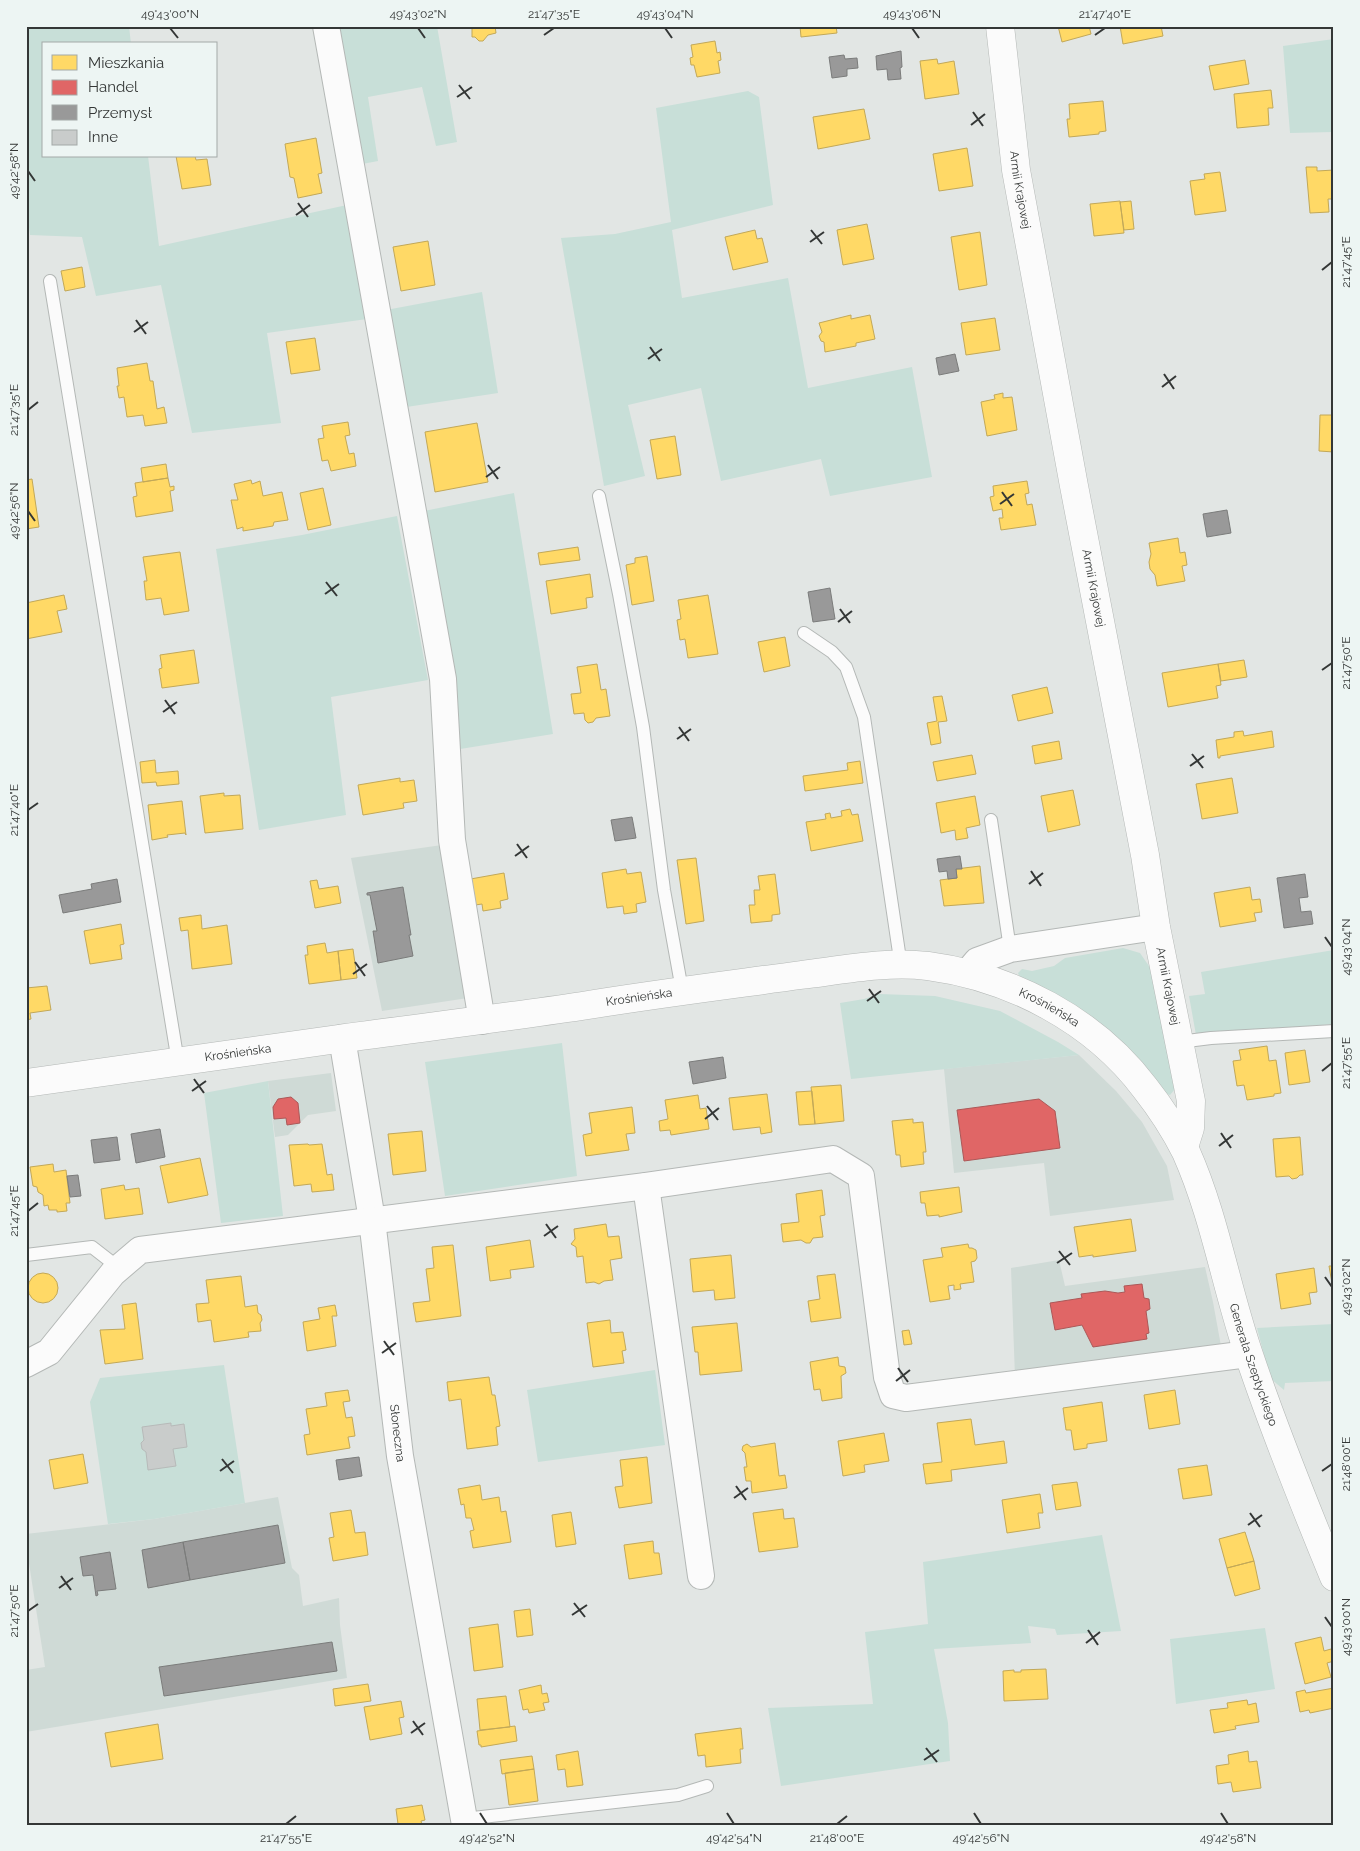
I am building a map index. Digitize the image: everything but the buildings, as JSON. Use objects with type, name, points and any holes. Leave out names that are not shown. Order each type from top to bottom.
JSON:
[{"type":"main road","name":"Armii Krajowej","points":[[1000,26],[1016,170],[1145,855],[1156,927],[1191,1101],[1190,1128],[1184,1148]]},
{"type":"main road","name":"Krośnieńska","points":[[26,1083],[342,1038],[482,1021],[682,990],[885,966],[924,966],[967,973],[1030,996],[1057,1011],[1105,1044],[1126,1064],[1144,1086],[1159,1106],[1184,1148]]},
{"type":"main road","name":"Generała Szeptyckiego","points":[[1184,1148],[1201,1188],[1248,1354],[1334,1577]]},
{"type":"street","points":[[326,26],[442,679],[452,840],[482,1021]]},
{"type":"street","points":[[967,973],[977,961],[1010,949],[1156,927]]},
{"type":"street","name":"Słoneczna","points":[[342,1038],[372,1220],[400,1456],[464,1822]]},
{"type":"street","points":[[26,1364],[49,1352],[113,1273],[140,1250],[646,1186],[833,1159],[861,1176],[887,1377],[893,1394],[906,1398],[1248,1354]]},
{"type":"street","points":[[646,1186],[701,1576]]},
{"type":"lane","points":[[50,281],[178,1062]]},
{"type":"lane","points":[[599,496],[643,727],[664,890],[682,990]]},
{"type":"lane","points":[[804,633],[832,652],[846,667],[864,716],[901,966]]},
{"type":"lane","points":[[991,820],[1010,949]]},
{"type":"lane","points":[[1179,1042],[1211,1038],[1334,1031]]},
{"type":"lane","points":[[26,1255],[92,1247],[119,1268]]},
{"type":"lane","points":[[464,1822],[678,1795],[707,1786]]},
{"type":"shaded area","points":[[442,845],[468,998],[382,1011],[351,858]]},
{"type":"shaded area","points":[[1079,1055],[1116,1091],[1142,1122],[1167,1166],[1174,1200],[1050,1216],[1044,1163],[954,1173],[944,1069]]},
{"type":"shaded area","points":[[331,1073],[336,1111],[308,1115],[288,1135],[275,1137],[268,1081]]},
{"type":"shaded area","points":[[1059,1260],[1065,1286],[1205,1267],[1221,1346],[1015,1377],[1011,1268]]},
{"type":"shaded area","points":[[278,1497],[292,1568],[299,1575],[303,1606],[339,1598],[340,1625],[347,1678],[26,1732],[26,1670],[45,1667],[26,1534],[154,1519]]},
{"type":"green space","points":[[26,26],[129,26],[131,42],[42,42],[42,158],[148,158],[159,246],[347,205],[367,319],[267,333],[281,423],[192,433],[161,285],[96,296],[82,237],[30,235],[26,205]]},
{"type":"green space","points":[[334,26],[437,26],[457,142],[436,146],[422,87],[368,97],[378,161],[357,165]]},
{"type":"green space","points":[[1334,39],[1334,132],[1290,133],[1283,46]]},
{"type":"green space","points":[[748,91],[759,97],[773,205],[672,230],[682,298],[788,278],[808,388],[912,367],[932,477],[830,496],[821,459],[721,481],[701,388],[628,405],[645,476],[604,486],[561,238],[615,234],[671,222],[656,108]]},
{"type":"green space","points":[[482,292],[498,393],[400,408],[386,310]]},
{"type":"green space","points":[[514,493],[553,734],[454,750],[419,512]]},
{"type":"green space","points":[[397,516],[428,680],[331,697],[346,815],[259,830],[216,549],[302,535]]},
{"type":"green space","points":[[1123,948],[1140,953],[1151,969],[1176,1088],[1170,1095],[1164,1093],[1021,980],[1018,973],[1022,969],[1032,971],[1054,966],[1065,958]]},
{"type":"green space","points":[[1334,950],[1334,1024],[1196,1035],[1189,996],[1205,994],[1201,972]]},
{"type":"green space","points":[[879,994],[935,996],[1000,1011],[1079,1055],[851,1079],[840,1003]]},
{"type":"green space","points":[[562,1043],[577,1176],[445,1196],[425,1062]]},
{"type":"green space","points":[[268,1081],[283,1216],[221,1223],[204,1093]]},
{"type":"green space","points":[[1334,1324],[1334,1381],[1285,1383],[1284,1390],[1270,1378],[1257,1328]]},
{"type":"green space","points":[[224,1365],[245,1503],[154,1519],[108,1524],[90,1402],[100,1378]]},
{"type":"green space","points":[[655,1370],[665,1445],[538,1462],[527,1390]]},
{"type":"green space","points":[[1102,1535],[1121,1631],[1057,1635],[1055,1629],[1028,1626],[1031,1643],[934,1649],[948,1723],[950,1761],[781,1786],[768,1708],[873,1704],[865,1632],[928,1624],[923,1562]]},
{"type":"green space","points":[[1265,1628],[1275,1689],[1176,1704],[1170,1639]]}]
